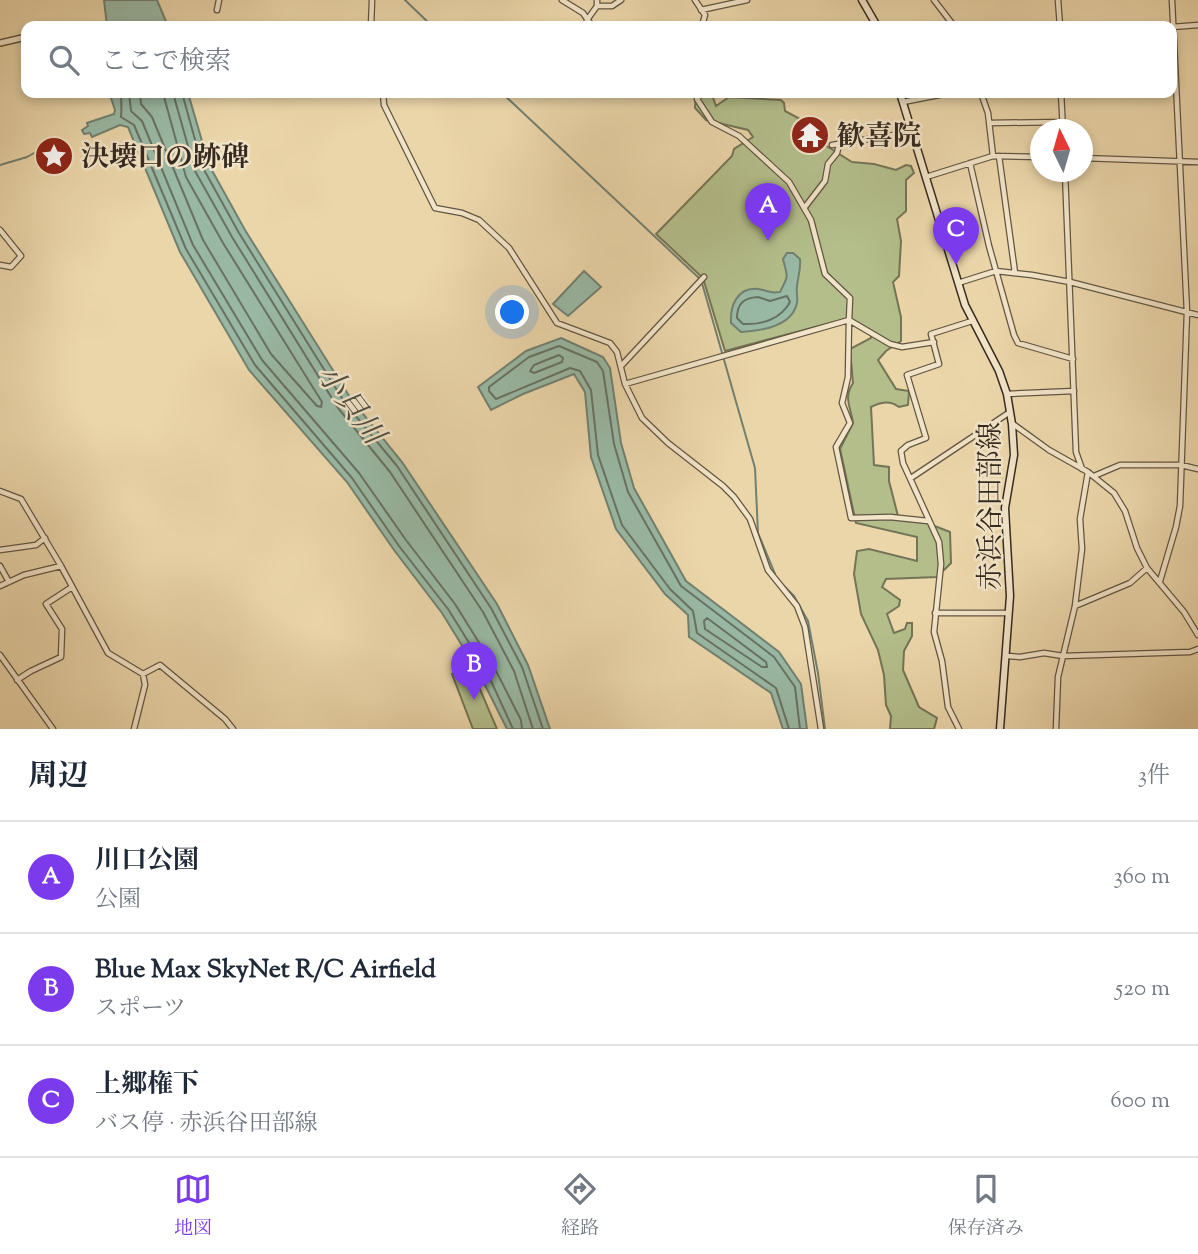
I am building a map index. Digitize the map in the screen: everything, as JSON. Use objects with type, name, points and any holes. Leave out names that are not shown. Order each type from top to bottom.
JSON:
[{"type":"main road","points":[[862,0],[872,21]]},
{"type":"main road","name":"赤浜谷田部線","points":[[902,98],[958,283],[972,321],[999,371],[1013,424],[1014,455],[1005,508],[1009,613],[1000,729]]},
{"type":"street","points":[[217,10],[219,0]]},
{"type":"street","points":[[371,21],[372,0]]},
{"type":"street","points":[[562,0],[575,6],[587,20],[597,3],[612,6],[621,0]]},
{"type":"street","points":[[695,0],[705,15],[703,21]]},
{"type":"street","points":[[702,10],[747,0]]},
{"type":"street","points":[[935,1],[946,0]]},
{"type":"street","points":[[1058,0],[1060,21]]},
{"type":"street","points":[[1172,0],[1172,21]]},
{"type":"street","points":[[935,1],[950,21]]},
{"type":"street","points":[[1177,27],[1198,25]]},
{"type":"street","points":[[0,43],[21,38]]},
{"type":"street","points":[[383,98],[384,105],[435,208],[462,213],[479,220],[509,248],[557,323],[610,343],[617,352],[625,384],[642,418],[723,486],[750,519],[768,570],[797,606],[805,627],[821,729]]},
{"type":"street","points":[[698,98],[712,122],[739,136],[789,182],[811,220],[825,274],[849,298],[848,377],[842,403],[850,422],[836,447],[851,518],[890,517],[928,521]]},
{"type":"street","points":[[904,102],[924,98]]},
{"type":"street","points":[[982,98],[990,123],[1015,273]]},
{"type":"street","points":[[1061,98],[1062,119]]},
{"type":"street","points":[[1160,581],[1177,527],[1187,312],[1176,98]]},
{"type":"street","points":[[990,123],[1030,122]]},
{"type":"street","points":[[832,145],[912,132]]},
{"type":"street","points":[[805,208],[825,181],[828,164],[837,153],[839,145]]},
{"type":"street","points":[[926,177],[996,156],[1030,157]]},
{"type":"street","points":[[1093,158],[1198,162]]},
{"type":"street","points":[[970,163],[996,271],[1018,343],[1073,359]]},
{"type":"street","points":[[1065,182],[1076,452],[1082,468]]},
{"type":"street","points":[[0,230],[21,256],[11,267],[0,264]]},
{"type":"street","points":[[958,283],[996,271],[1015,273],[1070,282],[1198,315]]},
{"type":"street","points":[[622,365],[704,277]]},
{"type":"street","points":[[625,384],[849,320],[890,344],[902,347],[934,342]]},
{"type":"street","points":[[959,729],[948,707],[942,661],[934,632],[941,564],[939,542],[903,463],[901,451],[926,438],[907,375],[939,364],[931,334],[972,321]]},
{"type":"street","points":[[1007,394],[1074,391]]},
{"type":"street","points":[[911,478],[1010,412]]},
{"type":"street","points":[[1013,424],[1049,450],[1094,476],[1114,493],[1121,503],[1147,568],[1184,612],[1198,635]]},
{"type":"street","points":[[1094,476],[1120,465],[1181,465],[1198,470]]},
{"type":"street","points":[[1056,729],[1056,701],[1082,549],[1080,519],[1088,472]]},
{"type":"street","points":[[0,491],[21,499],[108,653],[143,674],[145,685],[134,729]]},
{"type":"street","points":[[0,550],[36,545],[45,538]]},
{"type":"street","points":[[0,566],[9,582]]},
{"type":"street","points":[[0,586],[24,575],[61,566]]},
{"type":"street","points":[[1074,606],[1130,583],[1147,568]]},
{"type":"street","points":[[17,680],[61,657],[62,629],[46,604],[72,587]]},
{"type":"street","points":[[935,612],[1009,613]]},
{"type":"street","points":[[1007,656],[1044,653],[1063,656],[1190,652],[1198,649]]},
{"type":"street","points":[[0,655],[53,729]]},
{"type":"street","points":[[143,674],[160,665],[225,719],[233,729]]},
{"type":"green space","points":[[696,98],[713,98],[716,106],[728,98],[781,100],[785,111],[800,119],[811,146],[825,145],[852,162],[896,170],[906,165],[911,166],[914,173],[906,180],[906,211],[897,219],[901,241],[899,276],[893,282],[901,317],[901,341],[878,360],[896,389],[909,391],[908,405],[899,407],[885,403],[871,407],[874,465],[889,467],[889,481],[899,520],[927,523],[950,532],[951,563],[937,577],[886,579],[882,587],[900,600],[899,606],[887,614],[894,633],[905,629],[907,623],[912,623],[912,636],[904,651],[903,670],[919,707],[937,718],[934,729],[890,729],[891,716],[886,705],[884,675],[878,650],[861,614],[854,574],[857,551],[869,549],[917,561],[917,537],[856,523],[840,449],[853,423],[848,398],[853,383],[850,349],[871,338],[871,332],[849,318],[725,351],[703,278],[656,234],[732,156],[734,149],[753,137],[748,130],[706,120],[695,108]]},
{"type":"green space","points":[[469,667],[473,673],[497,729],[473,729],[452,674]]},
{"type":"water","points":[[104,0],[157,0],[166,21],[106,21]]},
{"type":"water","name":"小貝川","points":[[111,98],[189,98],[209,165],[245,230],[351,399],[402,462],[497,604],[528,665],[550,729],[507,729],[479,673],[442,613],[347,482],[249,370],[180,252],[128,127],[120,125],[92,137],[90,133],[84,134],[82,130],[88,126],[87,123],[114,114]]},
{"type":"water","points":[[787,253],[793,253],[800,259],[794,311],[789,318],[774,326],[741,332],[731,323],[736,299],[751,289],[780,292],[786,278],[783,259]]},
{"type":"water","points":[[584,271],[601,287],[568,316],[553,304]]},
{"type":"water","points":[[561,338],[603,357],[610,368],[621,443],[634,488],[686,581],[779,652],[801,684],[807,729],[783,729],[771,693],[689,637],[688,615],[665,594],[616,529],[591,457],[585,392],[574,374],[491,410],[478,387],[526,351]]},
{"type":"waterway","points":[[405,0],[427,21]]},
{"type":"waterway","points":[[507,98],[700,279]]},
{"type":"waterway","points":[[0,165],[27,157],[43,148]]},
{"type":"waterway","points":[[702,283],[755,468],[758,533],[775,574]]},
{"type":"waterway","points":[[780,582],[794,596],[808,621],[825,729]]},
{"type":"place","name":"歓喜院","points":[[810,135]]},
{"type":"place","name":"決壊口の跡碑","points":[[54,156]]},
{"type":"place","name":"川口公園","points":[[768,241]]},
{"type":"place","name":"上郷権下","points":[[956,265]]},
{"type":"place","name":"Blue Max SkyNet R/C Airfield","points":[[474,700]]}]
